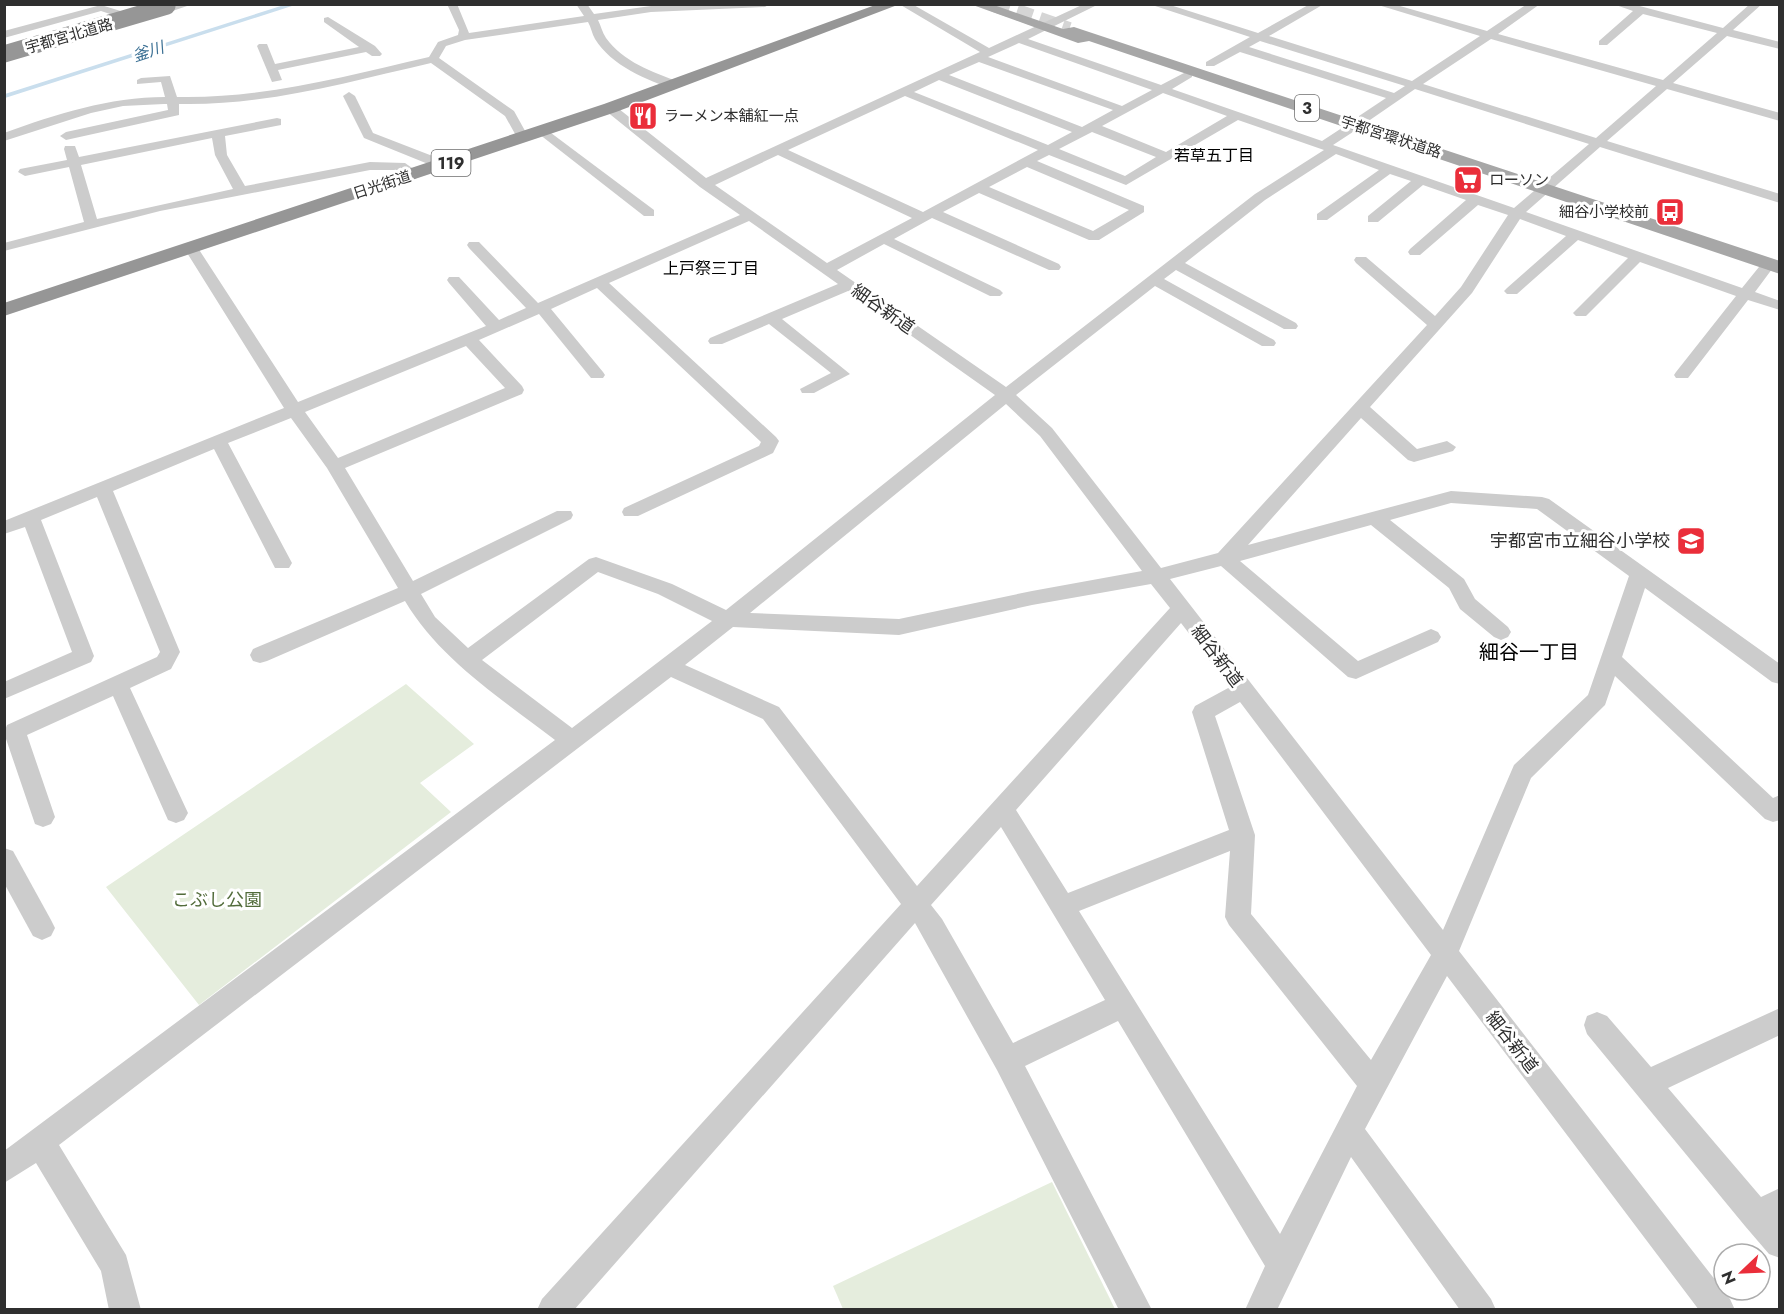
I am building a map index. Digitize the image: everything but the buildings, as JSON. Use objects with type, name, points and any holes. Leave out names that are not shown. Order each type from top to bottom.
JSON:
[{"type":"highway","name":"宇都宮北道路","points":[[4,48],[148,4]]},
{"type":"highway","name":"日光街道","points":[[4,310],[523,138],[675,85],[893,4]]},
{"type":"highway","name":"宇都宮北道路","points":[[4,57],[169,5]]},
{"type":"main road","name":"3","points":[[976,4],[1188,75],[1263,94]]},
{"type":"main road","name":"3","points":[[1050,10],[1072,24],[1210,64],[1248,82]]},
{"type":"main road","name":"宇都宮環状道路","points":[[1072,24],[1776,261]]},
{"type":"main road","name":"宇都宮環状道路","points":[[1072,24],[1263,94],[1359,122]]},
{"type":"street","points":[[4,35],[101,7],[123,4]]},
{"type":"street","points":[[4,57],[188,4]]},
{"type":"street","points":[[452,4],[460,17],[464,37]]},
{"type":"street","points":[[581,4],[600,38],[618,56],[638,69],[675,85]]},
{"type":"street","points":[[4,137],[60,117],[140,101],[218,101],[280,92],[433,59],[442,44],[464,37],[651,9],[765,4]]},
{"type":"street","points":[[904,4],[984,56],[1123,110]]},
{"type":"street","points":[[705,184],[1044,28],[1072,24],[1094,4]]},
{"type":"street","points":[[1154,4],[1779,199]]},
{"type":"street","points":[[1210,64],[1319,4]]},
{"type":"street","points":[[1380,4],[1779,117]]},
{"type":"street","points":[[1510,4],[1532,7]]},
{"type":"street","points":[[1618,4],[1779,46]]},
{"type":"street","points":[[1226,558],[1467,290],[1517,213],[1757,4]]},
{"type":"street","points":[[4,42],[101,7],[137,20]]},
{"type":"street","points":[[4,1168],[669,667],[1006,395],[1260,197],[1329,148],[1359,122],[1532,7]]},
{"type":"street","points":[[1603,43],[1641,10]]},
{"type":"street","points":[[328,20],[370,48],[387,69]]},
{"type":"street","points":[[1019,39],[1779,306]]},
{"type":"street","points":[[263,46],[280,92]]},
{"type":"street","points":[[271,69],[370,48]]},
{"type":"street","points":[[1240,48],[1397,98]]},
{"type":"street","points":[[433,59],[510,114],[523,138]]},
{"type":"street","points":[[827,269],[1188,75]]},
{"type":"street","points":[[940,76],[1167,157]]},
{"type":"street","points":[[66,136],[175,112],[166,78],[141,82]]},
{"type":"street","points":[[905,92],[1126,181],[1237,116]]},
{"type":"street","points":[[349,96],[368,135],[443,165]]},
{"type":"street","name":"細谷新道","points":[[610,108],[705,184],[1006,395],[1051,440],[1719,1310]]},
{"type":"street","points":[[60,117],[92,225]]},
{"type":"street","points":[[25,172],[73,160],[277,122]]},
{"type":"street","points":[[543,131],[648,213]]},
{"type":"street","points":[[218,133],[220,155],[240,190]]},
{"type":"street","points":[[779,151],[1054,267]]},
{"type":"street","points":[[979,188],[1094,237],[1139,208],[1028,162]]},
{"type":"street","points":[[4,247],[159,207],[370,166],[400,166],[415,175]]},
{"type":"street","points":[[1322,217],[1388,169]]},
{"type":"street","points":[[1373,219],[1421,180]]},
{"type":"street","points":[[1416,252],[1476,199]]},
{"type":"street","points":[[4,528],[103,490],[469,339],[750,216]]},
{"type":"street","points":[[1512,291],[1576,234]]},
{"type":"street","points":[[884,239],[995,293]]},
{"type":"street","points":[[474,245],[539,308],[597,375]]},
{"type":"street","points":[[191,248],[295,411],[335,466],[428,622],[467,660],[571,740]]},
{"type":"street","points":[[1581,313],[1638,256]]},
{"type":"street","points":[[1361,260],[1436,325]]},
{"type":"street","points":[[1682,375],[1745,294],[1776,261]]},
{"type":"street","points":[[1175,263],[1290,326]]},
{"type":"street","points":[[454,280],[496,327]]},
{"type":"street","points":[[1154,280],[1268,343]]},
{"type":"street","points":[[599,282],[770,441],[767,449],[631,512]]},
{"type":"street","points":[[716,341],[850,285]]},
{"type":"street","points":[[771,318],[842,374],[808,388]]},
{"type":"street","points":[[335,466],[516,390],[469,339]]},
{"type":"street","points":[[1361,408],[1414,456],[1447,447]]},
{"type":"street","points":[[219,442],[282,563]]},
{"type":"street","points":[[43,817],[15,731],[164,663],[170,652],[103,490]]},
{"type":"street","points":[[467,660],[596,564],[665,589],[727,619],[899,627],[1032,598],[1156,576],[1451,497],[1542,503],[1640,572],[1779,676]]},
{"type":"street","points":[[260,655],[410,591],[564,515]]},
{"type":"street","points":[[1374,517],[1457,584],[1467,604],[1500,632]]},
{"type":"street","points":[[4,692],[84,656],[31,518]]},
{"type":"street","points":[[1226,558],[1356,671],[1431,637]]},
{"type":"street","points":[[1261,1310],[1281,1264],[1373,1084],[1445,955],[1522,772],[1598,699],[1640,572]]},
{"type":"street","points":[[554,1310],[1181,609]]},
{"type":"street","points":[[1611,659],[1773,812],[1779,805]]},
{"type":"street","points":[[669,667],[771,713],[933,927],[1007,1060],[1136,1310]]},
{"type":"street","points":[[118,684],[176,813]]},
{"type":"street","points":[[1243,690],[1203,712],[1242,835],[1238,917],[1373,1084]]},
{"type":"street","points":[[1002,808],[1281,1264]]},
{"type":"street","points":[[1064,906],[1242,835]]},
{"type":"street","points":[[4,858],[42,928]]},
{"type":"street","points":[[1007,1060],[1122,1006]]},
{"type":"street","points":[[1646,1084],[1779,1021]]},
{"type":"street","points":[[1597,1025],[1646,1084],[1768,1209],[1779,1243]]},
{"type":"street","points":[[1350,1132],[1480,1310]]},
{"type":"street","points":[[40,1142],[115,1266],[125,1310]]},
{"type":"green space","name":"こぶし公園","points":[[406,684],[474,744],[420,783],[451,812],[199,1005],[106,887]]},
{"type":"green space","points":[[1052,1182],[1115,1309],[843,1309],[833,1286]]},
{"type":"water","name":"釜川","points":[[284,5],[295,5],[5,98],[5,94]]},
{"type":"tunnel","points":[[994,4],[1069,30]]},
{"type":"place","name":"ラーメン本舗紅一点","points":[[643,116]]},
{"type":"place","name":"ローソン","points":[[1468,180]]},
{"type":"place","name":"細谷小学校前","points":[[1670,212]]},
{"type":"place","name":"宇都宮市立細谷小学校","points":[[1691,541]]},
{"type":"district","name":"若草五丁目","points":[[1214,155]]},
{"type":"district","name":"上戸祭三丁目","points":[[711,268]]},
{"type":"district","name":"細谷一丁目","points":[[1529,652]]}]
